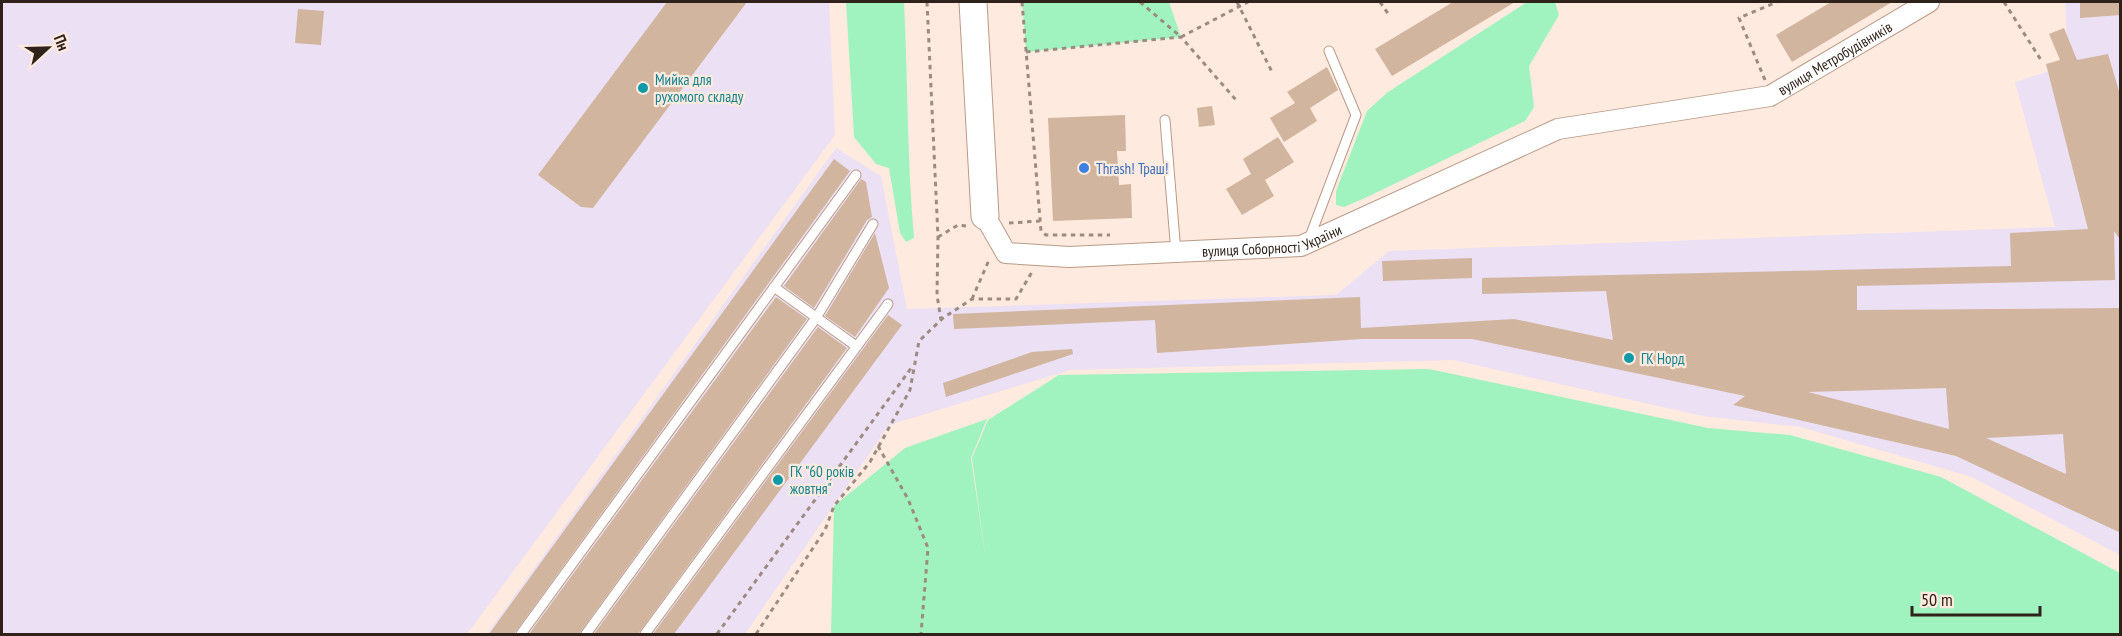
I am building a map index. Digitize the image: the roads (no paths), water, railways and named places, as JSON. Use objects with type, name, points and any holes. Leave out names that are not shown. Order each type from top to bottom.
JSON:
[{"type":"street","name":"вулиця Соборності України","points":[[973,2],[985,216],[1006,253],[1042,255],[1176,253],[1300,246],[1558,129],[1770,96]]},
{"type":"street","name":"вулиця Метробудівників","points":[[1770,96],[1929,2]]},
{"type":"lane","points":[[1307,244],[1356,115],[1329,51]]},
{"type":"lane","points":[[1165,120],[1176,253]]},
{"type":"lane","points":[[521,634],[856,175]]},
{"type":"lane","points":[[586,634],[816,318],[873,224]]},
{"type":"lane","points":[[774,287],[856,346]]},
{"type":"lane","points":[[645,634],[888,304]]},
{"type":"place","name":"Мийка для рухомого складу","points":[[643,88]]},
{"type":"place","name":"Thrash! Траш!","points":[[1084,168]]},
{"type":"place","name":"ГК Норд","points":[[1629,358]]},
{"type":"place","name":"ГК \"60 років жовтня\"","points":[[778,480]]}]
